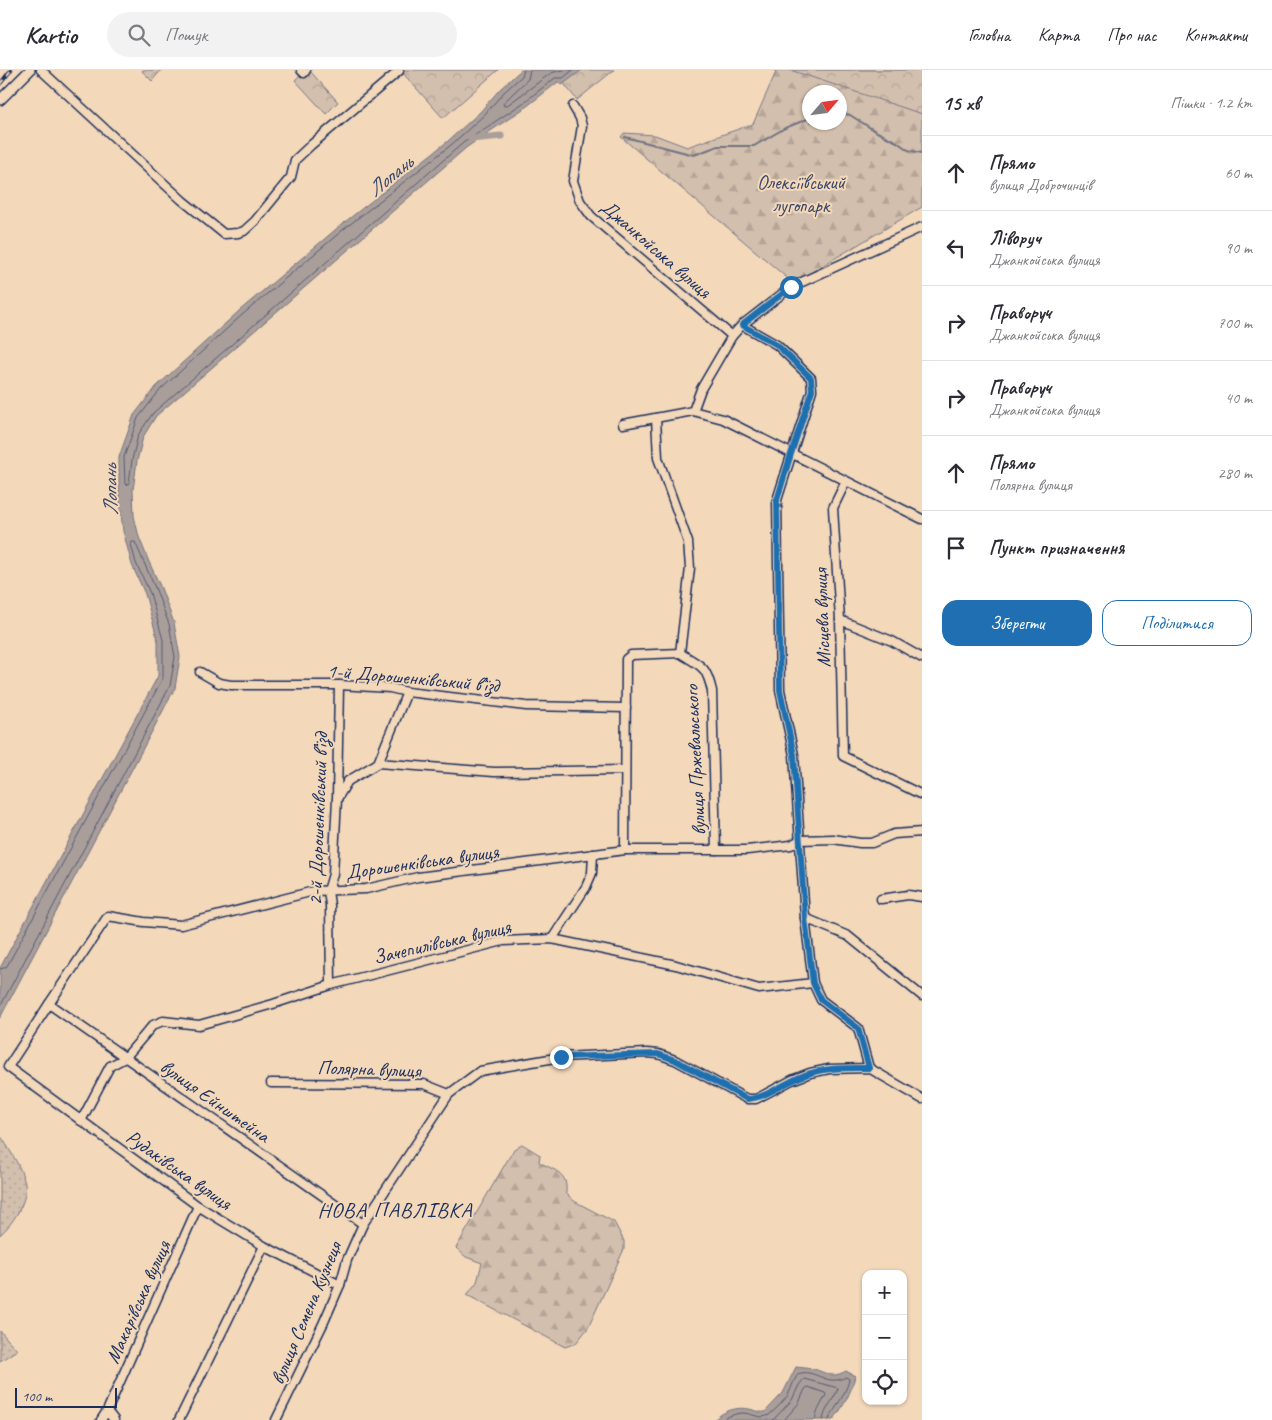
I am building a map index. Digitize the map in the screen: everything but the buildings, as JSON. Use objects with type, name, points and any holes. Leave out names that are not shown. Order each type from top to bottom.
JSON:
[{"type":"street","points":[[0,100],[30,70]]},
{"type":"street","points":[[41,70],[182,200],[224,234],[244,231],[255,221],[291,177],[295,160],[398,70]]},
{"type":"street","points":[[301,70],[304,73],[306,70]]},
{"type":"street","name":"Джанкойська вулиця","points":[[573,106],[582,126],[573,181],[580,201],[586,210],[732,336]]},
{"type":"street","points":[[693,411],[701,389],[732,336],[742,325],[791,287],[922,227]]},
{"type":"street","points":[[742,325],[777,345],[811,378],[812,390],[777,500],[780,690],[794,755],[805,918],[813,983],[821,1000],[858,1028],[869,1068]]},
{"type":"street","points":[[623,424],[693,411],[723,419],[922,518]]},
{"type":"street","points":[[625,850],[626,659],[631,655],[680,653],[690,568],[688,542],[658,458],[656,418]]},
{"type":"street","name":"Місцева вулиця","points":[[846,481],[833,508],[840,620],[843,756],[922,795]]},
{"type":"street","points":[[840,620],[892,641],[922,658]]},
{"type":"street","name":"вулиця Пржевальського","points":[[680,653],[705,669],[712,691],[716,850]]},
{"type":"street","name":"1-й Дорошенківський в’їзд","points":[[200,672],[219,683],[231,685],[339,685],[390,688],[407,692],[526,706],[626,708]]},
{"type":"street","name":"2-й Дорошенківський в’їзд","points":[[331,985],[330,905],[328,891],[333,874],[337,799],[339,685]]},
{"type":"street","points":[[337,799],[348,781],[378,762],[407,692]]},
{"type":"street","points":[[378,762],[494,772],[625,770]]},
{"type":"street","name":"Дорошенківська вулиця","points":[[8,1067],[108,916],[144,922],[181,925],[314,891],[366,889],[418,877],[593,854],[625,850],[747,850],[790,845],[800,840],[833,838],[860,843],[872,843],[894,834],[922,832]]},
{"type":"street","points":[[552,939],[586,887],[592,874],[593,854]]},
{"type":"street","points":[[881,899],[908,895],[922,897]]},
{"type":"street","points":[[805,918],[848,936],[922,996]]},
{"type":"street","name":"Зачепилівська вулиця","points":[[125,1058],[153,1026],[163,1021],[198,1025],[331,985],[503,941],[552,939],[676,965],[759,989],[813,983]]},
{"type":"street","name":"вулиця Ейнштейна","points":[[49,1004],[363,1224]]},
{"type":"street","points":[[449,1094],[480,1071],[561,1057],[658,1054],[675,1060],[747,1099],[756,1099],[792,1080],[810,1073],[829,1069],[869,1068],[922,1099]]},
{"type":"street","points":[[81,1121],[110,1066],[125,1058]]},
{"type":"street","name":"Рудаківська вулиця","points":[[8,1067],[198,1206],[264,1246],[340,1285]]},
{"type":"street","name":"Полярна вулиця","points":[[272,1083],[424,1084],[449,1094]]},
{"type":"street","name":"вулиця Семена Кузнеця","points":[[276,1420],[323,1324],[363,1224],[449,1094]]},
{"type":"street","name":"Макарівська вулиця","points":[[101,1420],[108,1411],[198,1206]]},
{"type":"street","points":[[179,1420],[264,1246]]},
{"type":"street","points":[[108,1411],[114,1420]]},
{"type":"green space","points":[[143,70],[161,70],[152,81]]},
{"type":"green space","points":[[306,70],[309,70],[338,102],[326,114],[295,80]]},
{"type":"green space","points":[[400,70],[498,70],[443,118]]},
{"type":"green space","points":[[553,70],[614,70],[577,100]]},
{"type":"green space","name":"Олексіївський лугопарк","points":[[774,70],[922,70],[922,207],[793,283],[621,137],[624,133],[655,135],[687,147],[753,124],[776,72]]},
{"type":"green space","points":[[790,70],[922,70],[922,114],[847,89],[847,85],[835,85]]},
{"type":"green space","points":[[0,1136],[19,1166],[24,1178],[25,1191],[22,1205],[0,1235]]},
{"type":"green space","points":[[522,1144],[540,1155],[539,1162],[563,1176],[566,1193],[574,1201],[614,1222],[624,1241],[624,1249],[588,1328],[576,1343],[565,1347],[467,1295],[477,1282],[482,1263],[466,1257],[456,1248],[514,1149]]},
{"type":"green space","points":[[0,1331],[17,1350],[0,1361]]},
{"type":"water","points":[[521,70],[582,70],[562,85],[558,82],[526,107],[467,147],[156,416],[143,437],[133,490],[134,516],[139,537],[174,623],[180,657],[175,688],[0,1018],[0,968],[158,676],[158,641],[145,594],[132,565],[123,531],[119,495],[119,457],[134,415],[156,387],[239,311],[341,225],[448,141],[480,112],[500,89]]},
{"type":"water","points":[[796,1367],[814,1369],[833,1375],[846,1371],[855,1376],[847,1399],[833,1420],[714,1420],[721,1414],[734,1409],[744,1408],[765,1412],[783,1393]]},
{"type":"waterway","points":[[847,114],[908,150],[922,153]]},
{"type":"waterway","points":[[625,137],[694,155],[718,146],[754,146],[785,128],[802,121]]},
{"type":"waterway","points":[[471,139],[501,136]]},
{"type":"railway","points":[[0,84],[11,70]]},
{"type":"district","name":"НОВА ПАВЛІВКА","points":[[395,1210]]},
{"type":"route","points":[[561,1057],[658,1054],[675,1060],[747,1099],[756,1099],[792,1080],[810,1073],[829,1069],[869,1068],[858,1028],[821,1000],[813,983],[805,918],[794,755],[780,690],[777,500],[812,390],[811,378],[777,345],[742,325],[791,287]]},
{"type":"water label","name":"Лопань","points":[[390,176]]},
{"type":"water label","name":"Лопань","points":[[110,490]]}]
